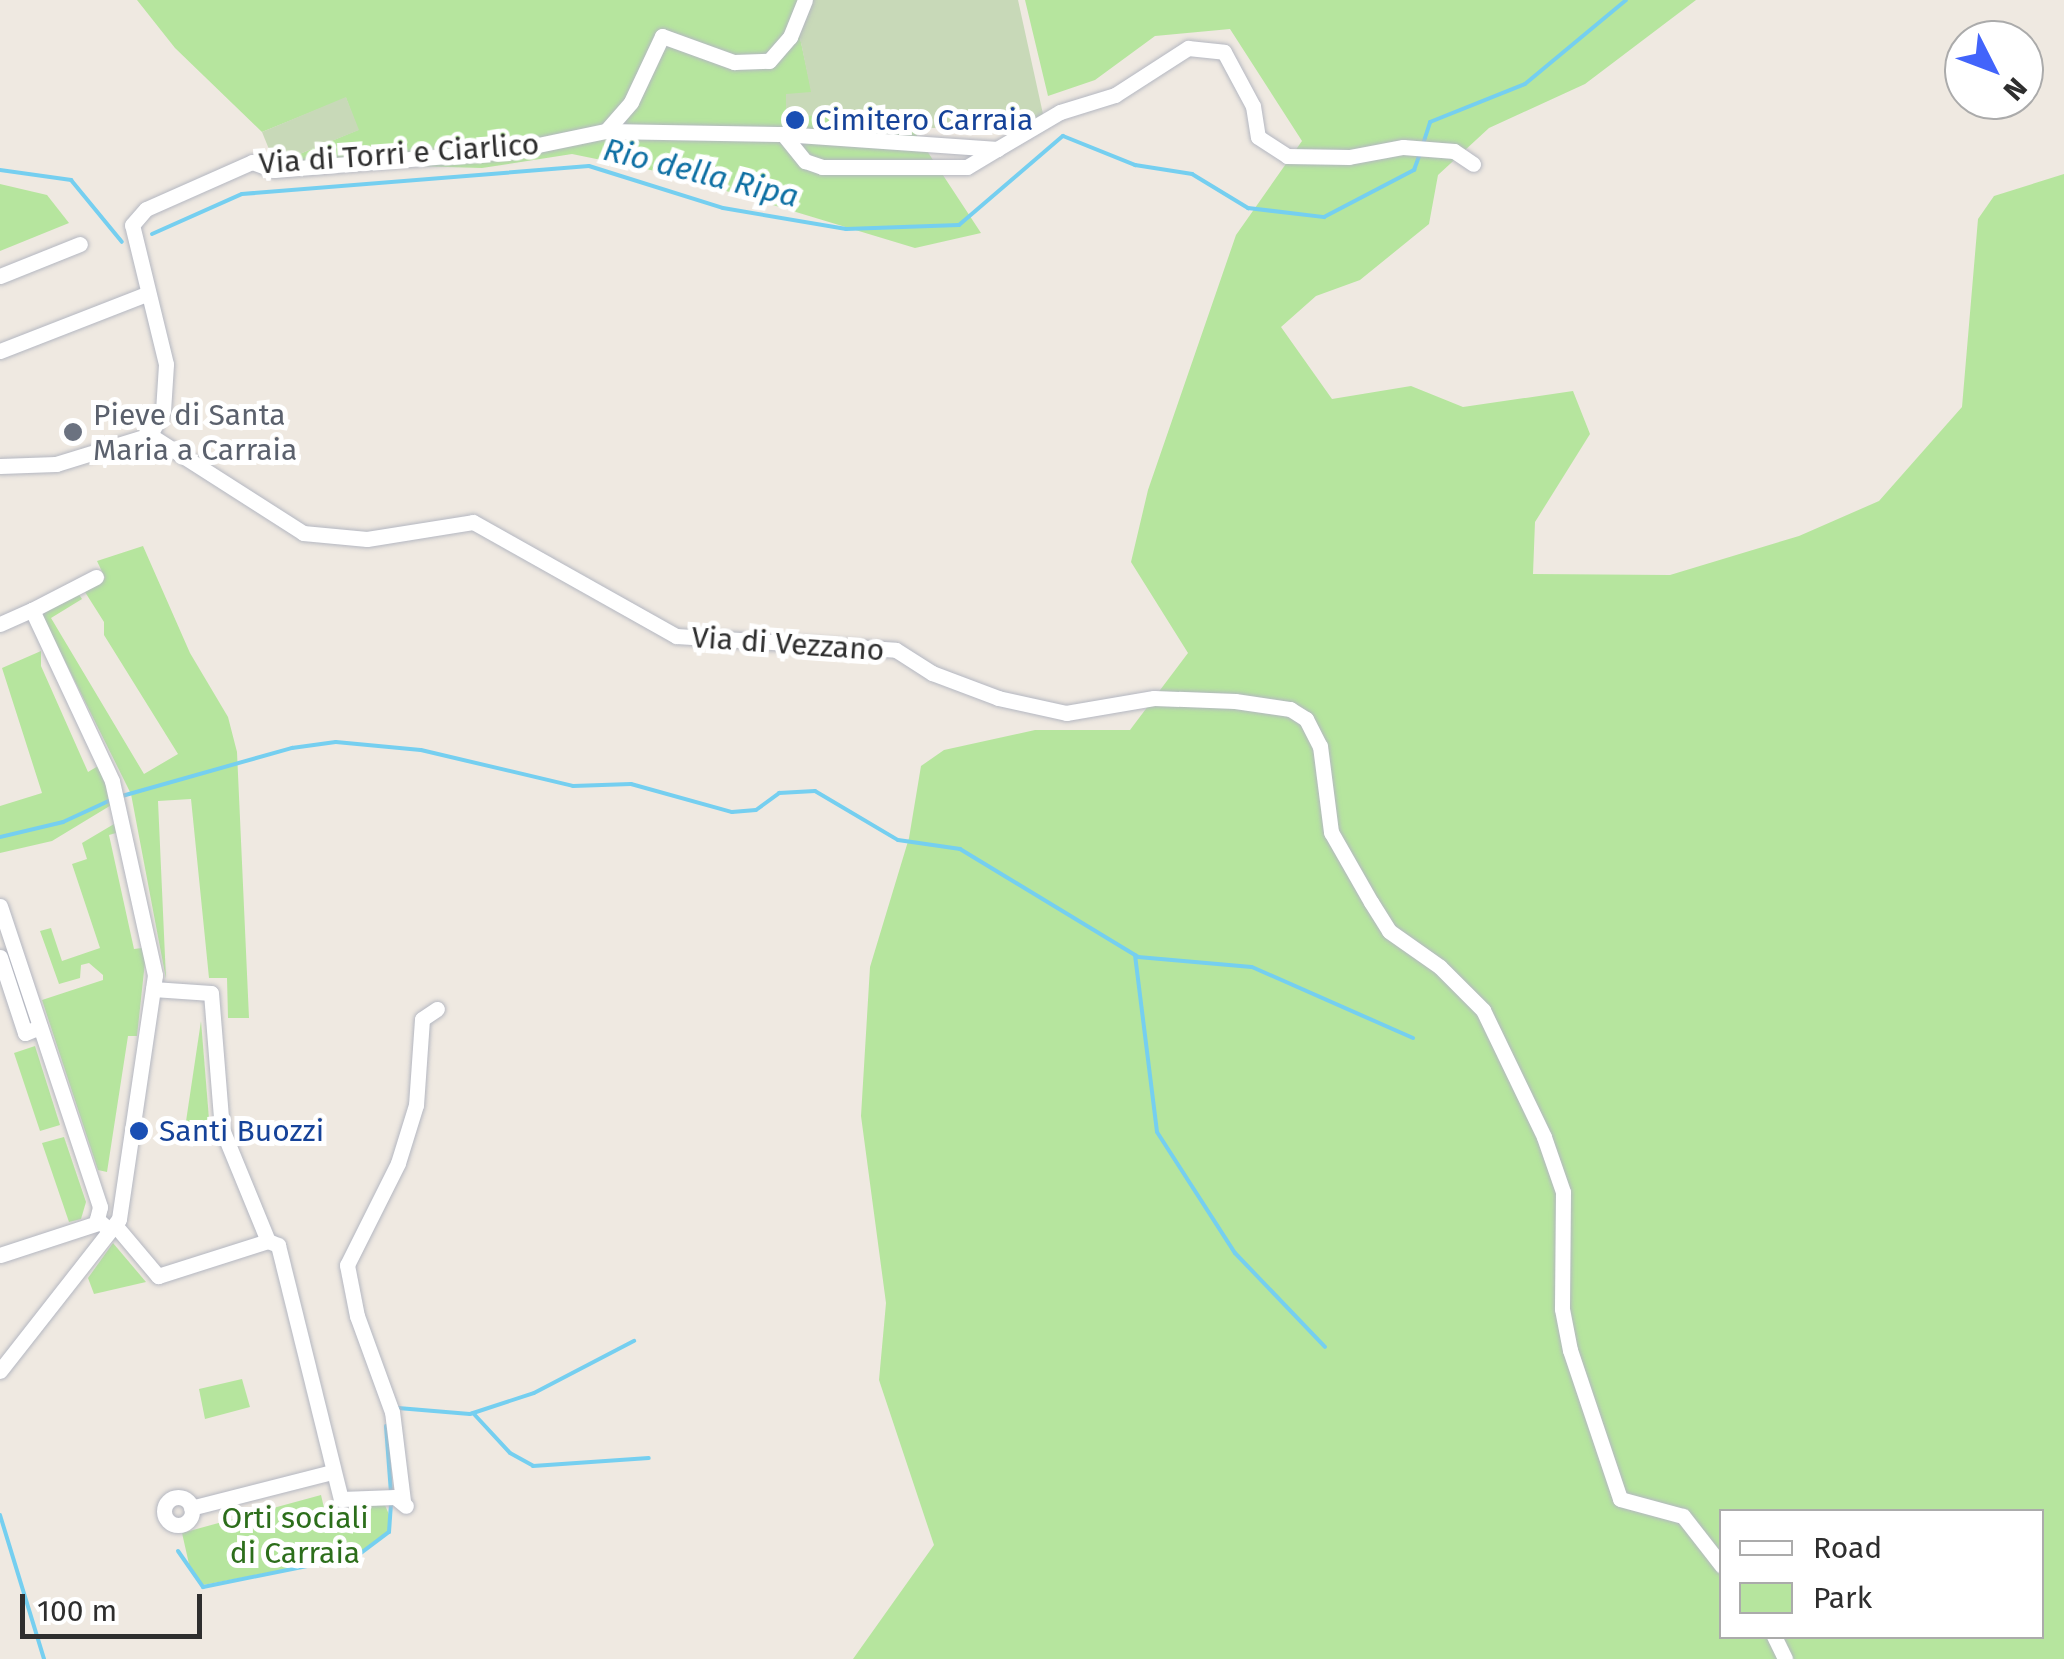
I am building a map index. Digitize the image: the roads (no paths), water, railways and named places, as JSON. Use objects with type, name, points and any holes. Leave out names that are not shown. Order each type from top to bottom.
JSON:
[{"type":"street","points":[[606,131],[631,102],[662,36],[734,62],[769,61],[790,37],[805,0]]},
{"type":"street","points":[[782,134],[805,161],[822,167],[966,167],[1060,112],[1115,95],[1188,48],[1224,52],[1252,106],[1258,138],[1288,156],[1350,157],[1403,147],[1454,152],[1473,164]]},
{"type":"street","name":"Via di Torri e Ciarlico","points":[[150,435],[163,411],[166,364],[132,233],[138,214],[252,162],[274,170],[509,151],[606,131],[876,138],[998,149]]},
{"type":"street","points":[[874,167],[876,138]]},
{"type":"street","points":[[0,276],[80,244]]},
{"type":"street","points":[[0,351],[146,294]]},
{"type":"street","points":[[0,466],[56,464],[150,435]]},
{"type":"street","name":"Via di Vezzano","points":[[150,435],[303,532],[367,539],[473,522],[676,636],[896,650],[932,672],[998,698],[1066,713],[1154,698],[1235,701],[1290,709],[1306,719],[1320,746],[1332,832],[1371,902],[1389,931],[1440,967],[1483,1010],[1544,1136],[1563,1192],[1562,1309],[1570,1350],[1620,1499],[1683,1516],[1719,1562]]},
{"type":"street","points":[[0,624],[96,577]]},
{"type":"street","points":[[0,1371],[107,1218],[153,989],[120,803],[32,610]]},
{"type":"street","points":[[0,906],[107,1218],[158,1276],[268,1241],[278,1245],[332,1472],[346,1502],[405,1503],[392,1412],[357,1316],[347,1265],[398,1162],[416,1105],[422,1019],[437,1008]]},
{"type":"street","points":[[0,957],[25,1033],[40,1027]]},
{"type":"street","points":[[153,989],[210,993],[222,1129],[268,1241]]},
{"type":"street","points":[[0,1255],[107,1218]]},
{"type":"street","points":[[192,1508],[332,1472]]},
{"type":"waterway","name":"Rio della Ripa","points":[[1424,141],[1430,122],[1525,84],[1626,0]]},
{"type":"waterway","name":"Rio della Ripa","points":[[152,234],[242,194],[589,166],[723,208],[846,229],[959,225],[1063,136],[1135,165],[1192,174],[1248,208],[1324,217],[1414,170],[1419,156]]},
{"type":"waterway","name":"Rio della Ripa","points":[[0,170],[71,180],[122,242]]},
{"type":"waterway","points":[[122,796],[292,748],[336,742],[421,750],[573,786],[631,784],[732,812],[756,810],[779,793],[815,791],[898,840],[960,849],[1138,957],[1252,967],[1413,1038]]},
{"type":"waterway","points":[[0,837],[63,822],[113,799]]},
{"type":"waterway","points":[[1135,955],[1157,1132],[1235,1253],[1325,1347]]},
{"type":"waterway","points":[[398,1408],[470,1414],[534,1393],[634,1341]]},
{"type":"waterway","points":[[473,1413],[510,1453],[533,1466],[649,1458]]},
{"type":"waterway","points":[[386,1426],[391,1492]]},
{"type":"waterway","points":[[178,1551],[203,1587],[357,1556],[389,1532],[391,1501]]},
{"type":"waterway","points":[[0,1515],[44,1659]]},
{"type":"place","name":"Cimitero Carraia","points":[[795,120]]},
{"type":"place","name":"Pieve di Santa Maria a Carraia","points":[[73,432]]},
{"type":"place","name":"Santi Buozzi","points":[[139,1131]]},
{"type":"park label","name":"Orti sociali di Carraia","points":[[295,1535]]}]
